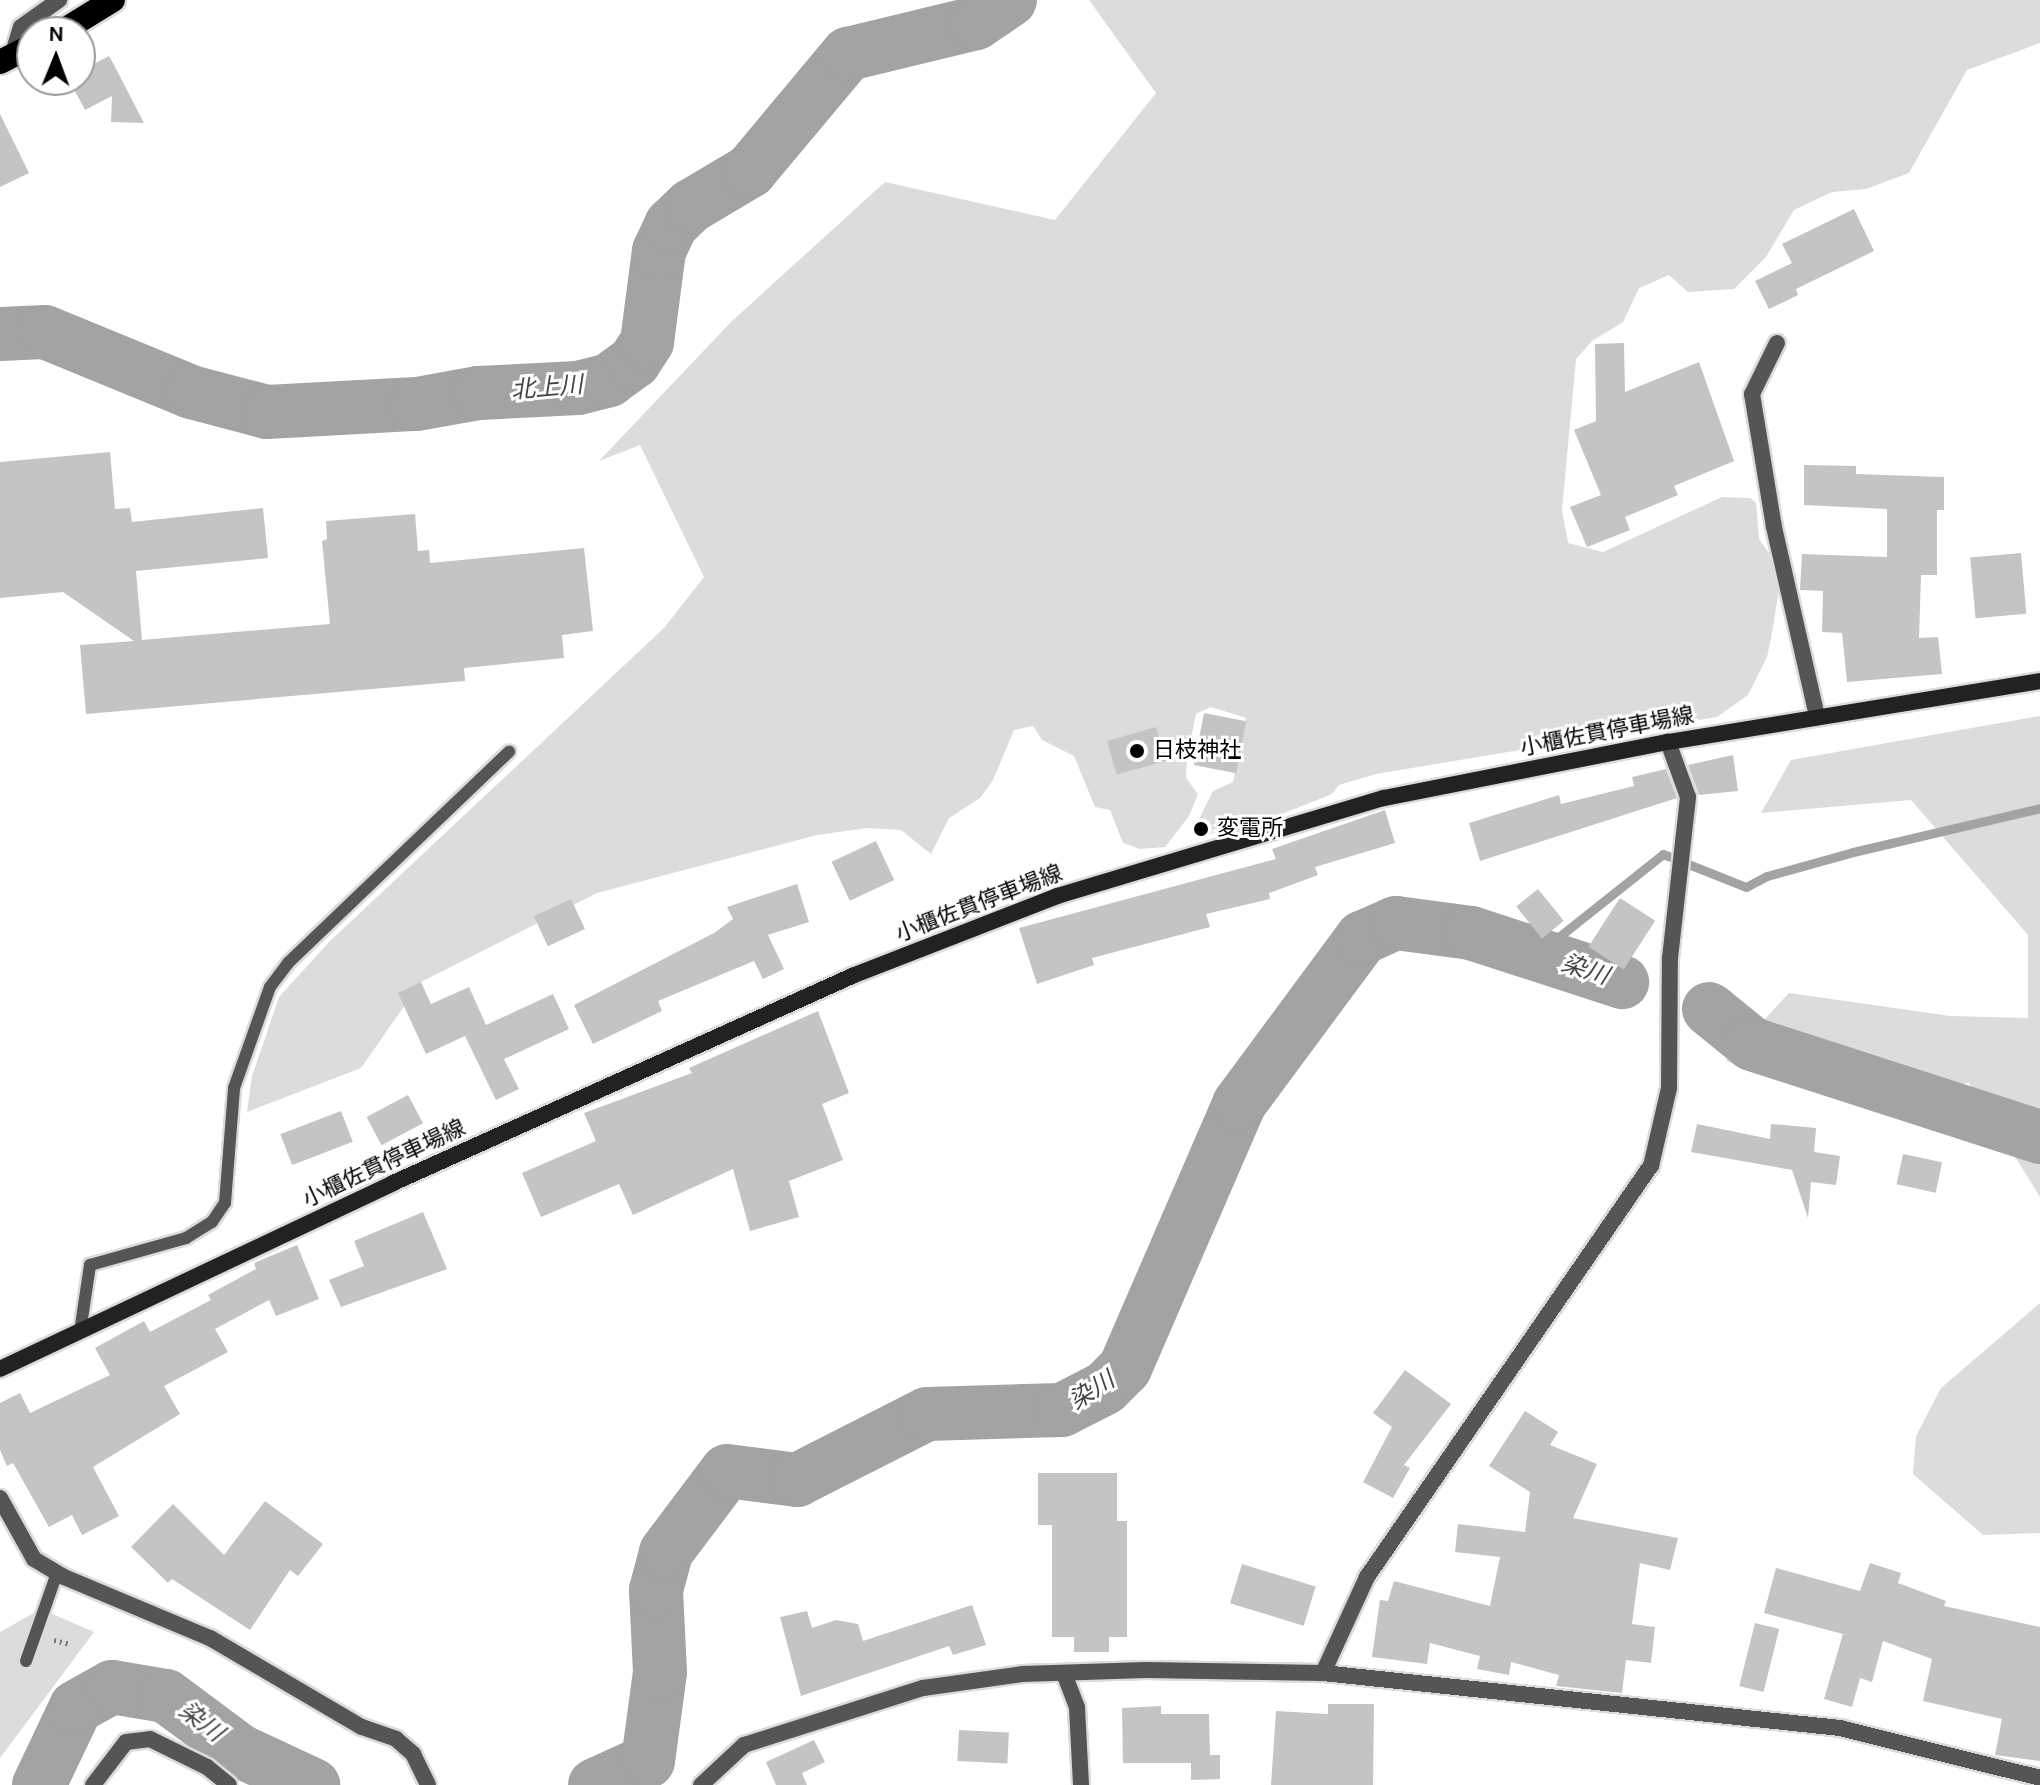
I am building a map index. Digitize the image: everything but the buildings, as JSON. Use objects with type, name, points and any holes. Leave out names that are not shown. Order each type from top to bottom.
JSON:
[{"type":"highway","points":[[87,16],[113,0]]},
{"type":"main road","name":"小櫃佐貫停車場線","points":[[0,1369],[393,1183],[823,989],[1057,896],[1384,798],[1668,742],[2040,681]]},
{"type":"street","points":[[15,55],[21,27],[59,0]]},
{"type":"street","points":[[1777,343],[1752,394],[1774,527],[1817,717]]},
{"type":"street","points":[[1323,1673],[1367,1577],[1651,1166],[1669,1088],[1670,958],[1684,865],[1688,797],[1668,742]]},
{"type":"street","points":[[0,1498],[34,1559],[57,1573],[210,1638],[350,1720],[396,1739],[413,1754],[428,1785]]},
{"type":"street","points":[[701,1785],[744,1745],[824,1716],[975,1678],[1146,1670],[1323,1673],[1840,1728],[2040,1778]]},
{"type":"street","points":[[1065,1676],[1077,1708],[1081,1785]]},
{"type":"street","points":[[93,1785],[126,1742],[150,1739],[207,1767],[229,1785]]},
{"type":"lane","points":[[80,1332],[90,1265],[186,1238],[212,1222],[225,1203],[234,1088],[270,987],[322,930],[509,752]]},
{"type":"lane","points":[[26,1661],[57,1573]]},
{"type":"shaded area","points":[[1089,0],[2040,0],[2040,43],[1967,70],[1909,173],[1866,189],[1832,192],[1794,210],[1766,257],[1734,289],[1688,292],[1669,275],[1639,288],[1623,322],[1592,341],[1576,359],[1562,510],[1568,543],[1603,552],[1722,497],[1750,498],[1756,503],[1759,539],[1769,553],[1779,589],[1772,633],[1767,657],[1748,695],[1717,717],[1376,774],[1339,785],[1332,794],[1239,831],[1208,835],[1197,823],[1213,791],[1233,782],[1246,718],[1211,707],[1196,714],[1187,756],[1186,778],[1198,794],[1189,816],[1165,847],[1140,849],[1123,843],[1110,810],[1095,807],[1074,756],[1042,740],[1033,726],[1014,730],[993,780],[980,798],[949,818],[931,854],[901,830],[868,828],[817,835],[597,893],[421,982],[361,1068],[247,1112],[252,1076],[279,997],[329,942],[664,628],[704,577],[640,445],[599,461],[731,322],[885,182],[1055,220],[1156,93]]},
{"type":"shaded area","points":[[2040,716],[2040,1197],[1969,1083],[1863,1102],[1726,1061],[1789,993],[1950,1016],[2028,1018],[2028,935],[1911,800],[1761,813],[1791,760]]},
{"type":"shaded area","points":[[2040,1303],[2040,1533],[1983,1535],[1913,1474],[1916,1436],[1941,1388]]},
{"type":"shaded area","points":[[41,1609],[94,1632],[0,1758],[0,1632]]},
{"type":"waterway","name":"北上川","points":[[0,334],[45,332],[191,392],[267,412],[417,404],[479,393],[578,388],[609,380],[634,362],[647,342],[659,251],[671,225],[691,206],[750,171],[848,54],[976,23],[1010,0]]},
{"type":"waterway","points":[[1536,955],[1663,854],[1746,887],[1767,876],[1853,852],[2040,808]]},
{"type":"waterway","name":"染川","points":[[595,1785],[648,1761],[660,1672],[656,1590],[666,1552],[727,1471],[797,1480],[927,1414],[1062,1410],[1105,1388],[1125,1368],[1239,1104],[1362,938],[1396,923],[1471,933],[1622,982]]},
{"type":"waterway","name":"染川","points":[[1709,1009],[1752,1044],[2040,1137]]},
{"type":"waterway","name":"染川","points":[[39,1785],[76,1707],[112,1687],[166,1696],[240,1751],[313,1785]]},
{"type":"place","name":"日枝神社","points":[[1137,751]]},
{"type":"place","name":"変電所","points":[[1201,829]]}]
